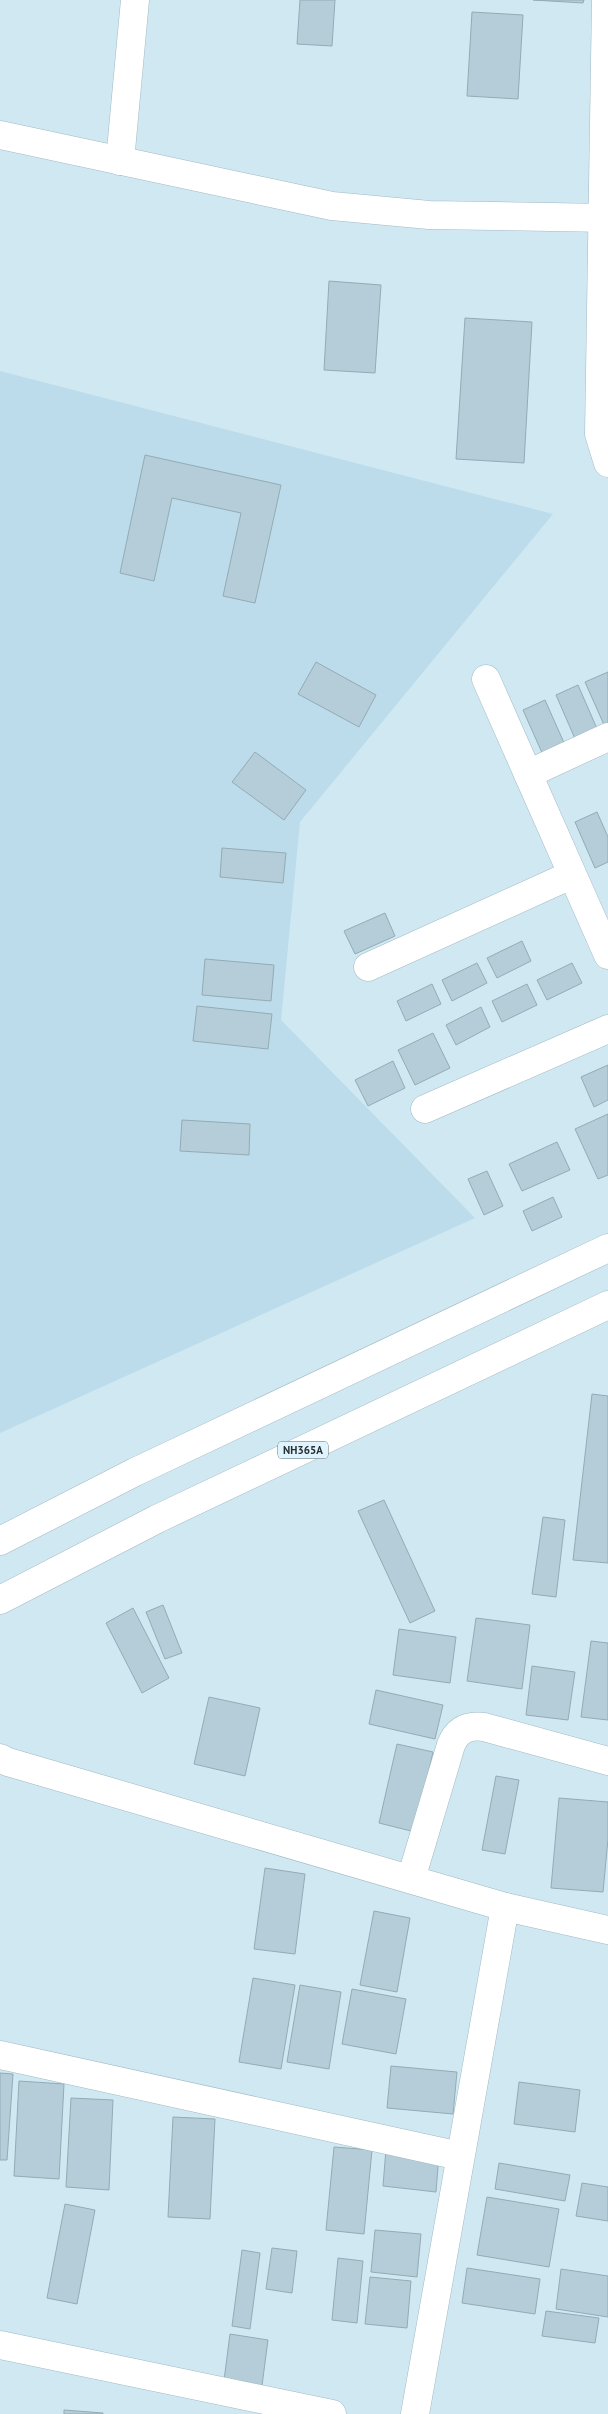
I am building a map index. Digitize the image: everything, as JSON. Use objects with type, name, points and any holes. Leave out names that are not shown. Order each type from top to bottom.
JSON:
[{"type":"main road","points":[[120,161],[135,0]]},
{"type":"main road","points":[[606,0],[606,218],[599,434],[608,463]]},
{"type":"main road","points":[[0,135],[332,206],[429,215],[606,218]]},
{"type":"main road","points":[[486,678],[571,875],[608,955]]},
{"type":"main road","points":[[528,774],[608,738]]},
{"type":"main road","points":[[368,967],[571,875]]},
{"type":"main road","points":[[425,1109],[608,1029]]},
{"type":"main road","points":[[0,1541],[135,1472],[608,1248]]},
{"type":"main road","name":"NH365A","points":[[0,1600],[157,1519],[608,1305]]},
{"type":"main road","points":[[411,1879],[454,1736],[461,1730],[475,1726],[484,1727],[608,1761]]},
{"type":"main road","points":[[0,1758],[8,1762],[505,1907],[608,1930]]},
{"type":"main road","points":[[415,2414],[505,1907]]},
{"type":"main road","points":[[0,2055],[460,2156]]},
{"type":"main road","points":[[0,2345],[332,2414]]},
{"type":"shaded area","points":[[0,371],[553,514],[300,822],[281,1020],[475,1218],[0,1433]]},
{"type":"building","points":[[300,0],[335,0],[332,46],[297,44]]},
{"type":"building","points":[[533,0],[584,0],[583,3]]},
{"type":"building","points":[[472,12],[523,15],[518,99],[467,96]]},
{"type":"building","points":[[329,281],[381,285],[375,373],[324,370]]},
{"type":"building","points":[[465,318],[532,322],[524,463],[456,459]]},
{"type":"building","points":[[145,455],[281,485],[255,603],[223,596],[241,513],[172,498],[154,581],[120,573]]},
{"type":"building","points":[[316,662],[376,695],[359,727],[298,694]]},
{"type":"building","points":[[608,672],[608,726],[605,727],[585,682]]},
{"type":"building","points":[[578,685],[598,731],[576,741],[556,695]]},
{"type":"building","points":[[545,700],[565,745],[543,755],[523,710]]},
{"type":"building","points":[[255,752],[306,790],[284,820],[232,782]]},
{"type":"building","points":[[597,812],[608,837],[608,862],[595,868],[575,822]]},
{"type":"building","points":[[222,848],[286,853],[283,883],[220,877]]},
{"type":"building","points":[[385,913],[395,936],[355,954],[344,931]]},
{"type":"building","points":[[522,941],[531,961],[497,978],[487,958]]},
{"type":"building","points":[[205,959],[274,965],[271,1001],[202,995]]},
{"type":"building","points":[[477,963],[487,983],[452,1001],[442,980]]},
{"type":"building","points":[[572,963],[582,983],[547,1000],[537,980]]},
{"type":"building","points":[[432,984],[441,1004],[406,1021],[397,1001]]},
{"type":"building","points":[[527,984],[537,1005],[502,1022],[492,1001]]},
{"type":"building","points":[[197,1006],[272,1014],[268,1049],[193,1041]]},
{"type":"building","points":[[481,1007],[490,1027],[456,1045],[446,1025]]},
{"type":"building","points":[[433,1033],[450,1068],[415,1085],[398,1050]]},
{"type":"building","points":[[393,1061],[405,1088],[368,1106],[355,1080]]},
{"type":"building","points":[[608,1065],[608,1100],[594,1107],[581,1077]]},
{"type":"building","points":[[608,1114],[608,1175],[598,1179],[575,1129]]},
{"type":"building","points":[[182,1120],[250,1124],[249,1155],[180,1151]]},
{"type":"building","points":[[557,1142],[570,1170],[522,1191],[509,1164]]},
{"type":"building","points":[[487,1171],[503,1206],[484,1215],[468,1179]]},
{"type":"building","points":[[553,1197],[562,1217],[532,1231],[523,1211]]},
{"type":"building","points":[[592,1394],[608,1396],[608,1563],[573,1560]]},
{"type":"building","points":[[384,1500],[435,1611],[410,1623],[358,1511]]},
{"type":"building","points":[[543,1517],[565,1520],[556,1597],[532,1594]]},
{"type":"building","points":[[163,1605],[182,1653],[165,1659],[146,1612]]},
{"type":"building","points":[[133,1608],[169,1678],[142,1693],[106,1623]]},
{"type":"building","points":[[476,1618],[530,1625],[522,1689],[467,1681]]},
{"type":"building","points":[[399,1629],[456,1637],[450,1683],[393,1675]]},
{"type":"building","points":[[591,1641],[608,1643],[608,1720],[581,1717]]},
{"type":"building","points":[[532,1666],[575,1672],[568,1720],[526,1715]]},
{"type":"building","points":[[376,1690],[443,1705],[435,1739],[369,1724]]},
{"type":"building","points":[[209,1697],[260,1708],[245,1776],[194,1764]]},
{"type":"building","points":[[397,1744],[433,1752],[415,1832],[379,1823]]},
{"type":"building","points":[[496,1776],[519,1780],[505,1854],[482,1850]]},
{"type":"building","points":[[559,1798],[608,1802],[608,1839],[603,1892],[551,1888]]},
{"type":"building","points":[[265,1868],[305,1874],[295,1954],[254,1949]]},
{"type":"building","points":[[374,1911],[410,1918],[397,1992],[360,1985]]},
{"type":"building","points":[[253,1978],[295,1985],[281,2069],[239,2062]]},
{"type":"building","points":[[300,1985],[341,1992],[329,2069],[287,2062]]},
{"type":"building","points":[[352,1989],[406,1999],[396,2054],[342,2044]]},
{"type":"building","points":[[391,2066],[457,2072],[453,2114],[387,2108]]},
{"type":"building","points":[[0,2073],[13,2074],[7,2160],[0,2160]]},
{"type":"building","points":[[19,2081],[64,2084],[59,2179],[14,2176]]},
{"type":"building","points":[[519,2082],[580,2090],[575,2132],[514,2124]]},
{"type":"building","points":[[71,2098],[113,2100],[109,2190],[66,2187]]},
{"type":"building","points":[[173,2117],[215,2119],[210,2219],[168,2217]]},
{"type":"building","points":[[334,2147],[372,2150],[364,2234],[326,2230]]},
{"type":"building","points":[[386,2149],[439,2154],[436,2192],[383,2186]]},
{"type":"building","points":[[499,2163],[570,2175],[565,2201],[495,2189]]},
{"type":"building","points":[[582,2183],[608,2187],[608,2221],[576,2216]]},
{"type":"building","points":[[487,2197],[559,2209],[549,2267],[477,2255]]},
{"type":"building","points":[[65,2204],[95,2210],[77,2304],[47,2298]]},
{"type":"building","points":[[375,2230],[421,2234],[417,2277],[371,2272]]},
{"type":"building","points":[[272,2248],[297,2251],[292,2293],[266,2289]]},
{"type":"building","points":[[242,2250],[260,2253],[250,2329],[232,2326]]},
{"type":"building","points":[[338,2258],[363,2261],[357,2323],[332,2320]]},
{"type":"building","points":[[467,2268],[540,2279],[535,2314],[462,2303]]},
{"type":"building","points":[[561,2269],[608,2276],[608,2317],[556,2309]]},
{"type":"building","points":[[370,2277],[411,2281],[407,2328],[365,2324]]},
{"type":"building","points":[[546,2311],[599,2318],[595,2343],[542,2336]]},
{"type":"building","points":[[230,2334],[268,2340],[261,2393],[223,2388]]},
{"type":"building","points":[[64,2410],[103,2413],[103,2414],[64,2414]]}]
